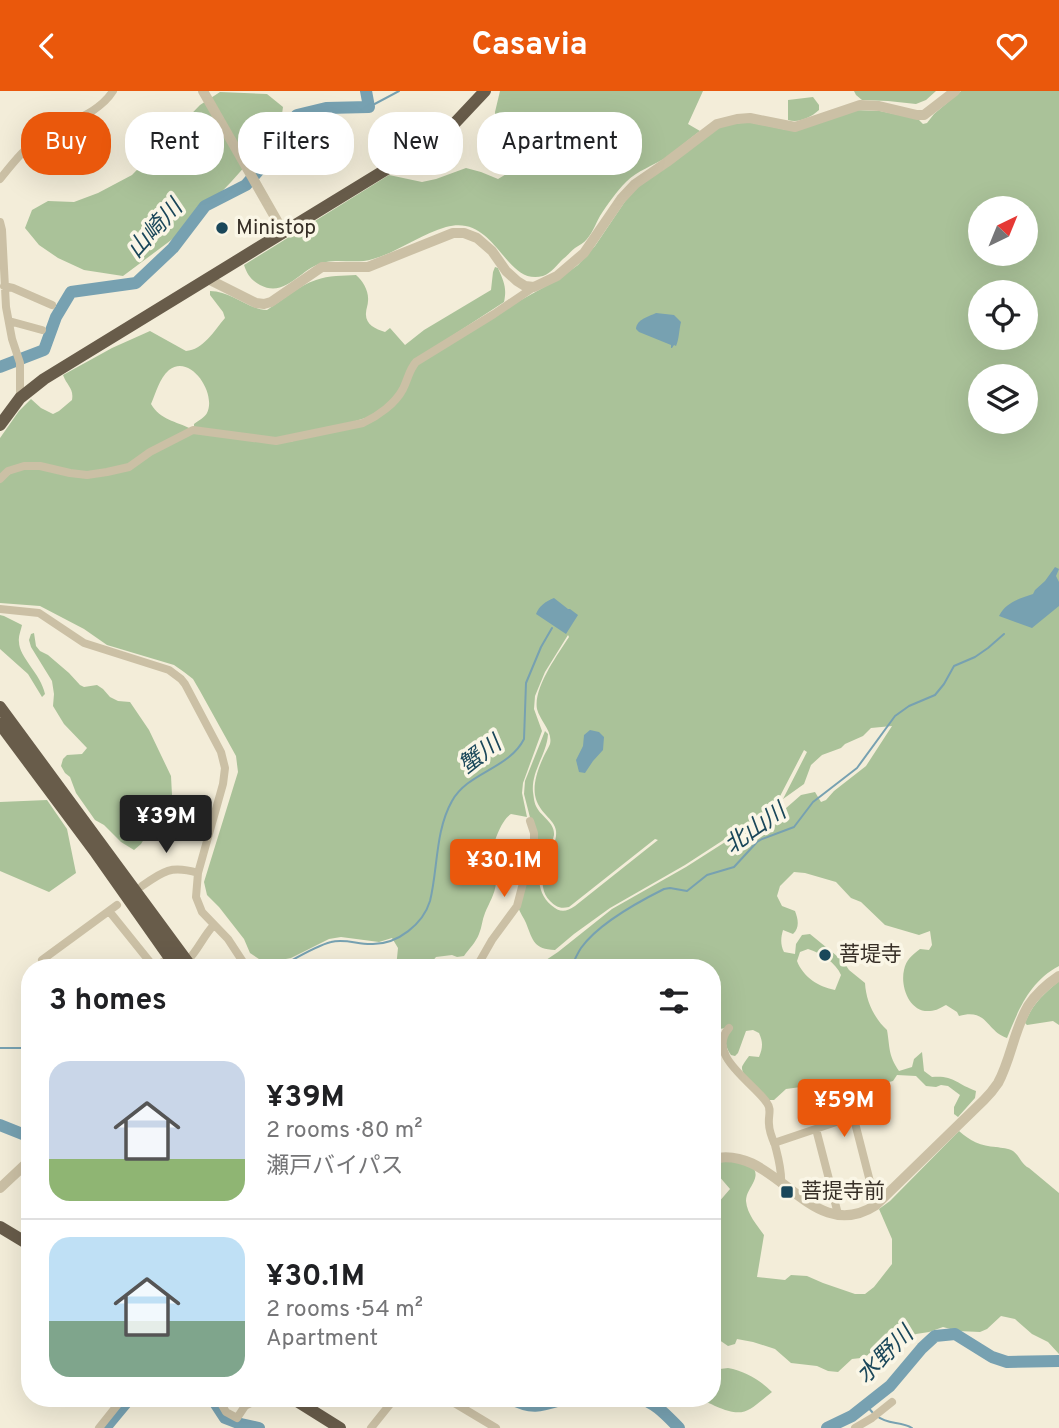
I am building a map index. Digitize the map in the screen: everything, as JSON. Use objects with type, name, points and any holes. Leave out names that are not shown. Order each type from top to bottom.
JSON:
[{"type":"highway","points":[[0,425],[20,398],[44,379],[440,136],[465,114],[485,91]]},
{"type":"highway","points":[[0,707],[178,959]]},
{"type":"highway","points":[[0,724],[178,959]]},
{"type":"highway","points":[[0,1227],[21,1240]]},
{"type":"highway","points":[[306,1407],[340,1428]]},
{"type":"street","points":[[0,179],[19,155],[41,137],[100,107],[113,91]]},
{"type":"street","points":[[203,91],[284,233]]},
{"type":"street","points":[[0,479],[14,468],[24,466],[40,466],[87,475],[129,467],[150,452],[193,430],[276,441],[373,419],[397,398],[416,362],[557,275],[584,253],[621,199],[635,184],[717,124],[750,118],[794,127],[860,105],[924,115],[955,91]]},
{"type":"street","points":[[0,222],[2,272],[12,339],[20,363],[20,398]]},
{"type":"street","points":[[208,279],[264,304],[271,302],[321,267],[368,267],[453,233],[464,233],[477,238],[492,251],[516,281],[534,287]]},
{"type":"street","points":[[4,286],[52,305]]},
{"type":"street","points":[[9,321],[42,330]]},
{"type":"street","points":[[0,340],[12,339]]},
{"type":"street","points":[[0,609],[39,613],[84,643],[169,670],[181,678],[221,752],[225,768],[198,873],[198,905],[228,939],[241,959]]},
{"type":"street","points":[[481,959],[516,906],[534,841],[530,821]]},
{"type":"street","points":[[142,886],[167,870],[182,869],[198,873]]},
{"type":"street","points":[[43,959],[117,905]]},
{"type":"street","points":[[109,911],[148,959]]},
{"type":"street","points":[[189,959],[214,925]]},
{"type":"street","points":[[721,1157],[744,1159],[765,1170],[821,1210],[838,1215],[864,1212],[876,1205],[984,1100],[997,1084],[1027,1008],[1048,983],[1059,976]]},
{"type":"street","points":[[729,1028],[722,1037],[727,1058],[741,1077],[768,1104],[768,1123],[781,1172],[781,1182]]},
{"type":"street","points":[[774,1143],[851,1117],[854,1119],[876,1205]]},
{"type":"street","points":[[816,1129],[838,1215]]},
{"type":"street","points":[[0,1188],[21,1168]]},
{"type":"street","points":[[855,1428],[892,1402]]},
{"type":"street","points":[[99,1428],[116,1407]]},
{"type":"street","points":[[223,1407],[226,1412],[237,1418],[244,1407]]},
{"type":"street","points":[[371,1428],[388,1407]]},
{"type":"street","points":[[461,1407],[496,1428]]},
{"type":"green space","points":[[500,91],[703,91],[688,124],[700,131],[667,157],[642,170],[642,112],[495,112]]},
{"type":"green space","points":[[854,91],[936,91],[916,104],[862,100]]},
{"type":"green space","points":[[961,91],[1059,91],[1059,966],[1033,988],[1007,1038],[976,1015],[959,1016],[946,1005],[923,1011],[908,998],[904,970],[917,951],[929,950],[932,945],[930,931],[919,935],[885,925],[861,902],[851,898],[836,882],[805,873],[794,872],[780,886],[777,896],[782,906],[795,911],[798,920],[793,934],[783,930],[781,941],[784,952],[795,954],[796,944],[802,935],[810,934],[865,983],[871,1009],[887,1030],[891,1055],[899,1071],[912,1067],[914,1059],[922,1052],[924,1071],[932,1077],[950,1079],[976,1091],[975,1098],[958,1117],[954,1114],[954,1107],[960,1095],[948,1086],[926,1086],[916,1076],[897,1075],[893,1081],[881,1084],[865,1104],[842,1097],[815,1098],[811,1093],[812,1087],[808,1086],[786,1089],[774,1100],[769,1100],[748,1080],[743,1071],[749,1056],[759,1057],[762,1045],[759,1033],[746,1031],[735,1056],[731,1055],[726,1045],[728,1027],[721,1029],[721,959],[548,959],[612,909],[686,867],[769,814],[785,809],[801,795],[815,792],[821,802],[826,800],[866,766],[892,726],[871,728],[863,736],[822,755],[811,765],[804,784],[783,799],[807,752],[804,750],[777,802],[762,815],[685,865],[610,908],[555,950],[543,948],[533,939],[518,907],[536,841],[524,794],[525,781],[545,731],[548,734],[547,741],[534,777],[533,792],[537,808],[554,831],[542,861],[539,881],[546,900],[554,908],[572,908],[658,840],[655,839],[569,907],[556,906],[545,895],[543,870],[556,838],[556,831],[553,823],[539,807],[535,795],[536,776],[550,744],[548,730],[537,709],[537,701],[542,681],[568,635],[545,672],[535,696],[534,709],[542,731],[523,783],[522,793],[527,817],[511,814],[498,833],[492,857],[496,879],[494,891],[478,937],[464,956],[397,959],[398,948],[392,938],[379,942],[341,937],[329,939],[286,959],[259,959],[250,953],[244,939],[207,895],[204,882],[238,772],[236,756],[193,679],[174,665],[107,645],[84,629],[40,606],[0,603],[0,480],[22,467],[108,474],[192,431],[290,442],[384,412],[416,365],[578,265],[637,188],[715,130],[726,125],[748,122],[787,130],[855,110],[880,111],[918,119],[923,124]],"holes":[[[808,949],[836,966],[841,975],[835,990],[818,984],[803,972],[797,961],[800,952]]]},
{"type":"green space","points":[[220,92],[267,94],[283,107],[282,112],[238,112],[238,174],[186,229],[123,276],[84,270],[58,258],[39,245],[25,228],[32,210],[48,201],[74,202],[132,175],[224,175],[224,112],[193,112]]},
{"type":"green space","points":[[813,97],[819,110],[804,119],[788,120],[788,100]]},
{"type":"green space","points":[[466,168],[477,171],[477,175],[488,175],[498,179],[505,175],[634,175],[606,207],[586,240],[543,276],[530,276],[519,271],[489,239],[477,230],[463,226],[437,230],[373,259],[332,261],[317,265],[278,288],[260,285],[246,271],[244,265],[389,175],[422,182],[447,175],[463,175],[463,169]]},
{"type":"green space","points":[[495,267],[498,268],[504,285],[504,302],[415,360],[400,390],[383,409],[364,420],[281,439],[194,429],[194,424],[207,413],[208,395],[200,378],[193,371],[177,366],[169,370],[163,378],[151,404],[164,417],[191,429],[129,466],[86,474],[39,464],[0,477],[0,438],[31,399],[53,414],[59,411],[72,400],[71,390],[63,375],[150,331],[186,351],[198,347],[225,318],[210,291],[267,310],[309,283],[326,277],[356,275],[368,294],[366,317],[369,323],[385,332],[390,328],[405,345],[424,330],[491,290]]},
{"type":"green space","points":[[0,615],[22,625],[20,648],[43,687],[45,694],[42,697],[28,674],[0,649]]},
{"type":"green space","points":[[34,633],[36,646],[40,651],[48,655],[80,685],[97,685],[110,697],[130,702],[149,730],[171,776],[172,795],[160,814],[157,825],[134,850],[95,820],[61,766],[67,755],[82,754],[87,748],[64,724],[53,706],[52,681],[29,640]]},
{"type":"green space","points":[[47,800],[67,829],[76,873],[49,892],[0,871],[0,802]]},
{"type":"green space","points":[[1059,981],[1059,1025],[1053,1021],[1027,1025],[1025,1023],[1035,1005]]},
{"type":"green space","points":[[959,1131],[981,1144],[1013,1151],[1024,1164],[1059,1193],[1059,1354],[1048,1342],[1032,1334],[1015,1319],[1001,1316],[980,1332],[943,1327],[916,1334],[861,1358],[852,1359],[838,1372],[791,1363],[775,1349],[753,1342],[737,1339],[735,1344],[728,1346],[721,1341],[721,1200],[730,1189],[721,1178],[721,1162],[748,1165],[756,1174],[746,1201],[750,1215],[764,1235],[757,1277],[785,1280],[791,1275],[807,1276],[855,1294],[865,1294],[892,1264],[892,1239],[879,1209]]},
{"type":"green space","points":[[721,1369],[740,1371],[772,1392],[746,1411],[733,1412],[718,1407],[721,1407]]},
{"type":"water","points":[[656,313],[674,315],[681,322],[676,346],[671,348],[671,345],[636,329],[641,321]]},
{"type":"water","points":[[1055,567],[1059,569],[1056,576],[1059,582],[1059,606],[1032,628],[999,616],[1009,604],[1033,594]]},
{"type":"water","points":[[554,598],[578,615],[566,634],[536,614],[543,604]]},
{"type":"water","points":[[590,730],[599,732],[604,737],[603,750],[585,773],[579,772],[576,760],[583,746],[584,735]]},
{"type":"waterway","name":"山崎川","points":[[0,367],[44,350],[56,317],[71,292],[136,283],[173,248],[205,206],[246,185],[264,164],[274,142],[297,115],[326,108],[369,107],[366,91]]},
{"type":"waterway","points":[[369,107],[399,91]]},
{"type":"waterway","name":"蟹川","points":[[294,959],[331,942],[373,944],[391,941],[408,931],[422,917],[430,901],[440,837],[452,801],[468,783],[509,757],[524,739],[526,683],[552,628]]},
{"type":"waterway","name":"北山川","points":[[576,959],[597,930],[642,900],[664,889],[687,891],[707,875],[734,867],[762,839],[794,827],[813,802],[857,768],[895,716],[909,706],[935,695],[954,666],[975,657],[1004,634]]},
{"type":"waterway","name":"北山川","points":[[0,1048],[21,1048]]},
{"type":"waterway","name":"水野川","points":[[0,1125],[21,1133]]},
{"type":"waterway","name":"水野川","points":[[827,1428],[852,1416],[890,1386],[935,1336],[955,1334],[992,1357],[1007,1362],[1059,1361]]},
{"type":"waterway","points":[[866,1405],[873,1413]]},
{"type":"waterway","points":[[105,1428],[122,1407]]},
{"type":"waterway","points":[[218,1407],[225,1418],[259,1428]]},
{"type":"waterway","name":"水野川","points":[[656,1407],[679,1428]]},
{"type":"waterway","points":[[877,1416],[885,1421],[912,1428]]},
{"type":"place","name":"Ministop","points":[[222,228]]},
{"type":"place","name":"菩堤寺","points":[[825,955]]},
{"type":"place","name":"菩提寺前","points":[[787,1192]]}]
